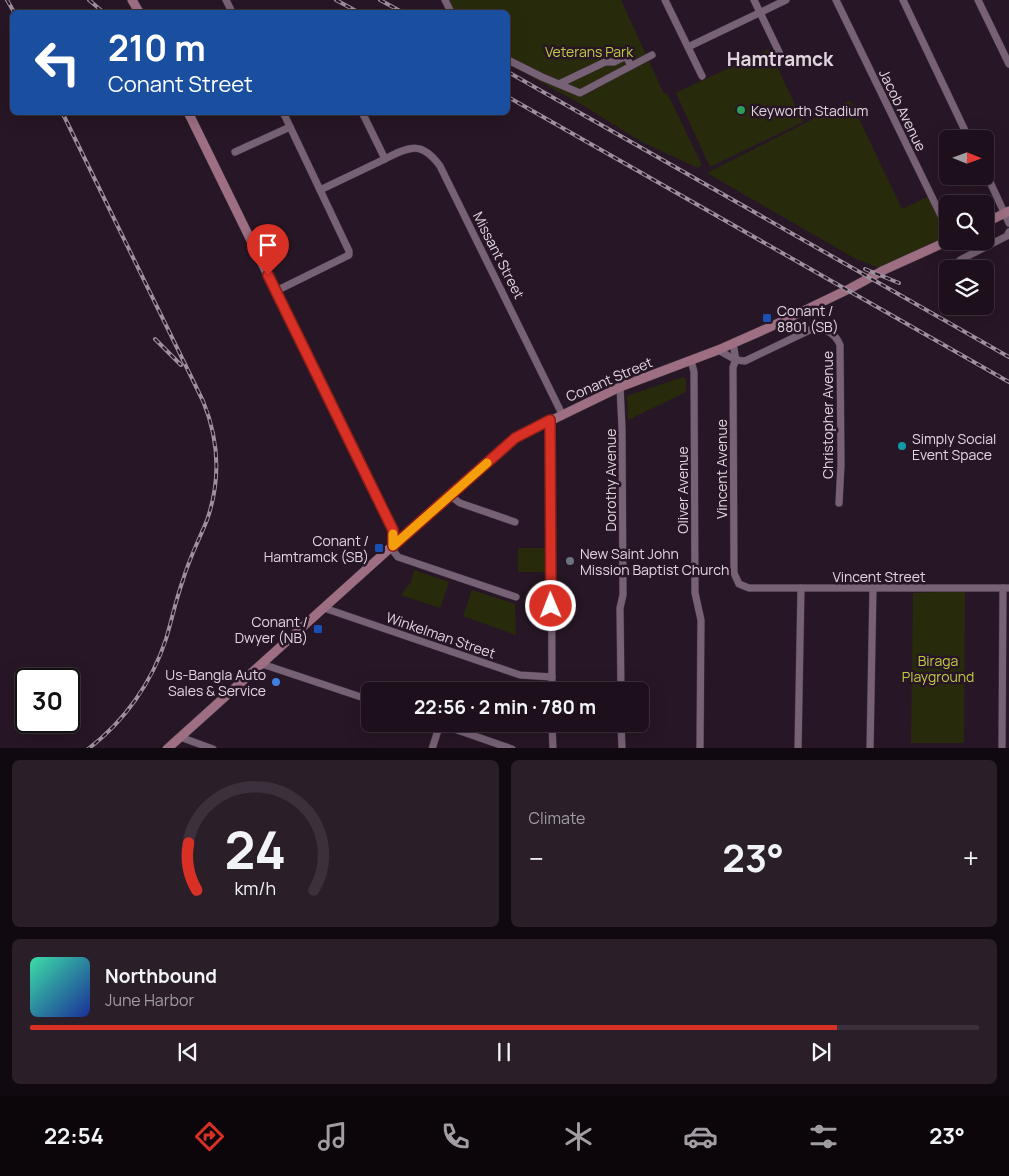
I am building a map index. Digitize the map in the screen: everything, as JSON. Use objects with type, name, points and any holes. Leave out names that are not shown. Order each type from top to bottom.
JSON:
[{"type":"main road","points":[[189,115],[393,530],[393,546]]},
{"type":"main road","points":[[994,218],[1007,212]]},
{"type":"main road","name":"Conant Street","points":[[168,748],[515,438],[620,388],[718,350],[939,245]]},
{"type":"street","points":[[665,0],[702,76]]},
{"type":"street","points":[[754,0],[780,54]]},
{"type":"street","points":[[688,47],[786,0]]},
{"type":"street","name":"Jacob Avenue","points":[[836,0],[939,212]]},
{"type":"street","points":[[903,0],[966,130]]},
{"type":"street","points":[[978,0],[1009,64]]},
{"type":"street","points":[[510,61],[580,92],[652,55]]},
{"type":"street","points":[[559,84],[605,62],[614,62],[626,56],[630,66]]},
{"type":"street","points":[[276,291],[348,255],[349,247],[284,115]]},
{"type":"street","points":[[364,115],[386,159]]},
{"type":"street","points":[[235,152],[290,127]]},
{"type":"street","name":"Missant Street","points":[[320,190],[409,148],[422,149],[432,154],[440,166],[562,414]]},
{"type":"street","points":[[993,185],[1007,212],[1009,223]]},
{"type":"street","points":[[960,260],[1006,236],[1009,232]]},
{"type":"street","name":"Christopher Avenue","points":[[736,360],[745,361],[812,329],[824,330],[836,338],[840,345],[841,465],[839,503]]},
{"type":"street","name":"Vincent Avenue","points":[[733,343],[736,360],[733,367],[734,573],[739,584],[749,588]]},
{"type":"street","points":[[718,350],[736,360]]},
{"type":"street","name":"Oliver Avenue","points":[[691,360],[694,379],[695,593],[701,619],[700,748]]},
{"type":"street","name":"Dorothy Avenue","points":[[620,388],[623,595],[621,603],[621,682]]},
{"type":"street","points":[[550,420],[552,682]]},
{"type":"street","points":[[450,495],[460,503],[515,522]]},
{"type":"street","points":[[393,546],[394,552],[398,557],[516,598]]},
{"type":"street","name":"Vincent Street","points":[[749,588],[1006,588]]},
{"type":"street","points":[[798,748],[801,588]]},
{"type":"street","points":[[870,748],[873,588]]},
{"type":"street","points":[[1002,748],[1006,588]]},
{"type":"street","name":"Winkelman Street","points":[[324,608],[520,675],[552,677]]},
{"type":"street","points":[[262,664],[361,697]]},
{"type":"street","points":[[432,748],[437,732]]},
{"type":"street","points":[[461,732],[497,746],[512,748]]},
{"type":"street","points":[[552,732],[553,748]]},
{"type":"street","points":[[622,732],[622,748]]},
{"type":"street","points":[[180,737],[213,748]]},
{"type":"green space","name":"Veterans Park","points":[[450,0],[621,0],[664,94],[667,93],[702,165],[698,168],[642,142],[579,103],[510,65],[510,10],[454,10]]},
{"type":"green space","name":"Keyworth Stadium","points":[[769,49],[803,122],[710,167],[676,93]]},
{"type":"green space","points":[[850,100],[902,209],[930,196],[939,214],[939,245],[884,270],[856,259],[707,173]]},
{"type":"green space","points":[[683,377],[686,379],[686,392],[628,420],[627,396]]},
{"type":"green space","points":[[518,548],[545,548],[545,572],[518,572]]},
{"type":"green space","points":[[414,570],[449,582],[440,608],[401,595],[411,582]]},
{"type":"green space","points":[[472,590],[515,604],[516,635],[463,616]]},
{"type":"green space","name":"Biraga Playground","points":[[965,591],[964,743],[911,743],[913,593]]},
{"type":"railway","points":[[7,0],[13,10]]},
{"type":"railway","points":[[89,0],[101,10]]},
{"type":"railway","points":[[336,0],[354,10]]},
{"type":"railway","points":[[380,0],[398,10]]},
{"type":"railway","points":[[510,73],[1009,357]]},
{"type":"railway","points":[[510,98],[1009,382]]},
{"type":"railway","points":[[63,115],[203,401],[212,430],[216,460],[215,490],[212,505],[185,572],[160,655],[136,700],[114,726],[89,748]]},
{"type":"railway","points":[[865,269],[899,283]]},
{"type":"railway","points":[[155,339],[181,365]]},
{"type":"slow traffic","points":[[393,534],[393,546],[487,463]]},
{"type":"place","name":"Keyworth Stadium","points":[[741,110]]},
{"type":"place","name":"Conant / 8801 (SB)","points":[[767,318]]},
{"type":"place","name":"Simply Social Event Space","points":[[902,446]]},
{"type":"place","name":"Conant / Hamtramck (SB)","points":[[379,548]]},
{"type":"place","name":"New Saint John Mission Baptist Church","points":[[570,561]]},
{"type":"place","name":"Conant / Dwyer (NB)","points":[[318,629]]},
{"type":"place","name":"Us-Bangla Auto Sales & Service","points":[[276,682]]},
{"type":"district","name":"Hamtramck","points":[[780,59]]},
{"type":"route","points":[[268,275],[393,530],[393,546],[515,438],[550,420],[551,606]]}]
